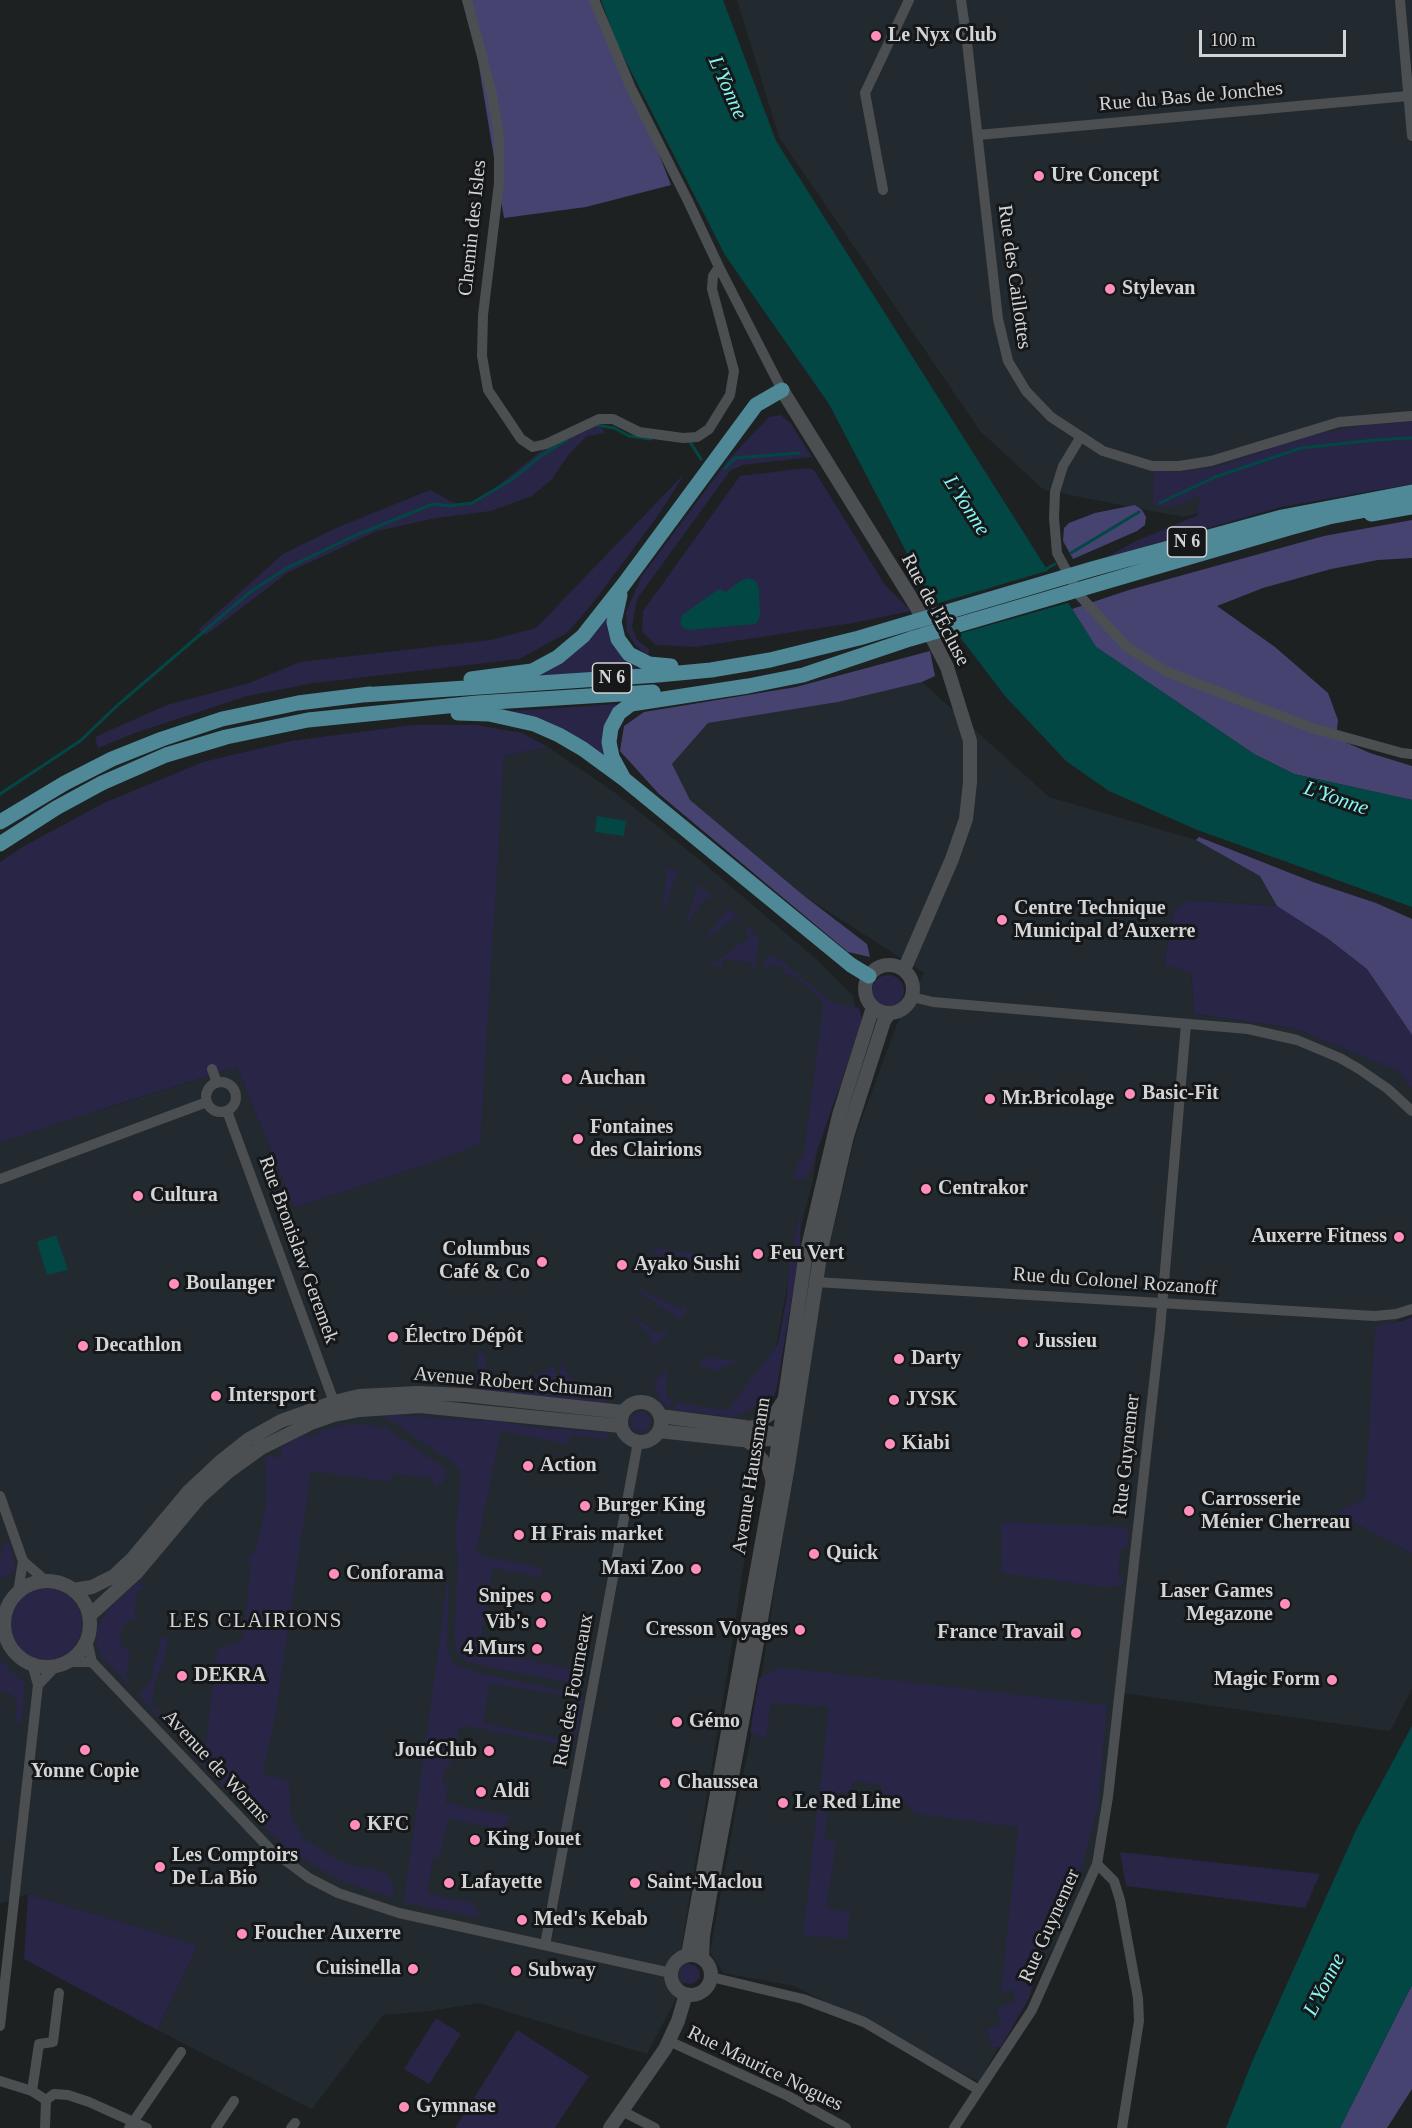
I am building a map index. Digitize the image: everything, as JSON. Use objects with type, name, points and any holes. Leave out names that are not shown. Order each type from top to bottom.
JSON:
[{"type":"main road","points":[[362,695],[532,671],[558,657],[584,636],[756,405],[782,390]]},
{"type":"main road","name":"N 6","points":[[0,822],[65,783],[112,759],[222,719],[298,703],[362,695],[570,682],[711,670],[770,660],[859,638],[1092,569],[1281,517],[1412,492]]},
{"type":"main road","name":"N 6","points":[[0,844],[65,803],[102,783],[166,755],[226,737],[308,720],[395,711],[656,692],[749,680],[845,660],[1329,517],[1412,501]]},
{"type":"main road","points":[[1289,528],[1412,507]]},
{"type":"main road","points":[[624,584],[616,603],[614,622],[618,639],[629,654],[649,664],[681,664],[859,638]]},
{"type":"main road","points":[[624,779],[612,757],[609,742],[611,728],[618,713],[631,704],[781,680],[845,660]]},
{"type":"main road","points":[[395,711],[489,714],[534,724],[567,740],[624,779],[851,965],[868,976]]},
{"type":"street","name":"Chemin des Isles","points":[[467,0],[492,94],[499,137],[499,183],[483,315],[482,356],[488,390],[521,439],[533,447],[546,444],[598,419],[613,419],[639,432],[683,438],[697,437],[710,429],[727,402],[734,371],[712,289],[713,276],[719,267]]},
{"type":"street","points":[[594,0],[631,88],[782,390]]},
{"type":"street","points":[[883,190],[865,93],[909,0]]},
{"type":"street","name":"Rue des Caillottes","points":[[961,0],[998,319],[1008,361],[1033,398],[1051,417],[1102,451],[1152,466],[1179,466],[1211,461],[1339,422],[1412,416]]},
{"type":"street","points":[[1400,0],[1412,136]]},
{"type":"street","name":"Rue du Bas de Jonches","points":[[978,135],[1408,96]]},
{"type":"street","name":"Rue de l'Écluse","points":[[782,390],[916,606],[947,667],[970,741],[970,782],[966,819],[952,859],[904,970]]},
{"type":"street","points":[[1080,438],[1063,466],[1055,492],[1054,518],[1057,554],[1080,596],[1128,646],[1167,672],[1301,724],[1412,754]]},
{"type":"street","points":[[889,965],[904,970],[912,982],[912,997],[903,1009],[889,1014],[873,1007],[865,996],[864,989],[868,976],[874,970],[889,965]]},
{"type":"street","points":[[912,997],[933,1002],[1248,1029],[1297,1040],[1340,1058],[1359,1069],[1388,1089],[1412,1111]]},
{"type":"street","name":"Avenue Haussmann","points":[[695,1957],[705,1926],[759,1637],[783,1438],[785,1396],[805,1259],[838,1115],[873,1007]]},
{"type":"street","name":"Avenue Haussmann","points":[[695,1957],[772,1486],[821,1250],[848,1136],[884,1021],[889,1014]]},
{"type":"street","name":"Rue Guynemer","points":[[954,2128],[1032,2010],[1097,1864],[1108,1797],[1162,1303],[1186,1024]]},
{"type":"street","points":[[212,1069],[217,1083]]},
{"type":"street","points":[[217,1083],[230,1084],[235,1091],[234,1105],[227,1111],[213,1110],[207,1102],[206,1092],[217,1083]]},
{"type":"street","points":[[0,1179],[207,1102]]},
{"type":"street","name":"Rue Bronislaw Geremek","points":[[227,1111],[334,1402]]},
{"type":"street","name":"Rue du Colonel Rozanoff","points":[[816,1281],[1374,1316],[1396,1314],[1412,1309]]},
{"type":"street","name":"Avenue Robert Schuman","points":[[73,1590],[92,1587],[114,1576],[133,1558],[189,1491],[249,1439],[281,1421],[334,1402],[359,1396],[418,1392],[465,1395],[622,1419]]},
{"type":"street","points":[[659,1431],[743,1433],[772,1414],[785,1396]]},
{"type":"street","points":[[644,1402],[655,1408],[660,1416],[659,1431],[650,1440],[638,1442],[627,1436],[622,1419],[632,1404],[644,1402]]},
{"type":"street","name":"Avenue Robert Schuman","points":[[89,1616],[137,1572],[200,1497],[229,1471],[261,1448],[311,1423],[334,1415],[360,1410],[420,1406],[622,1419]]},
{"type":"street","points":[[660,1416],[743,1433],[783,1438]]},
{"type":"street","points":[[743,1433],[764,1459],[772,1486]]},
{"type":"street","name":"Rue des Fourneaux","points":[[545,1945],[638,1442]]},
{"type":"street","points":[[0,1496],[23,1561],[18,1592]]},
{"type":"street","points":[[23,1561],[46,1581]]},
{"type":"street","points":[[38,1685],[62,1664],[79,1652],[87,1640],[90,1628],[89,1616],[86,1606],[73,1590],[63,1585],[46,1581],[31,1584],[18,1592],[3,1616],[7,1648],[21,1659],[32,1664],[62,1664],[92,1662],[87,1640]]},
{"type":"street","name":"Avenue de Worms","points":[[92,1662],[270,1849],[309,1878],[338,1893],[399,1913],[671,1973]]},
{"type":"street","points":[[0,2026],[38,1685],[32,1664]]},
{"type":"street","points":[[1097,1864],[1114,1881],[1120,1900],[1138,1998],[1139,2021],[1122,2128]]},
{"type":"street","points":[[695,1957],[709,1966],[711,1977],[705,1989],[693,1995],[686,1994],[676,1988],[671,1973],[677,1961],[695,1957]]},
{"type":"street","points":[[711,1977],[803,1999],[864,2022],[980,2090]]},
{"type":"street","points":[[32,2091],[39,2044],[53,2042],[59,1993]]},
{"type":"street","points":[[610,2128],[669,2041],[686,1994]]},
{"type":"street","name":"Rue Maurice Nogues","points":[[669,2041],[788,2096],[846,2128]]},
{"type":"street","points":[[131,2125],[181,2052]]},
{"type":"street","points":[[0,2081],[32,2091],[46,2100]]},
{"type":"street","points":[[46,2100],[54,2094],[68,2095],[131,2125],[147,2128]]},
{"type":"street","points":[[45,2128],[46,2100]]},
{"type":"street","points":[[216,2128],[234,2101]]},
{"type":"street","points":[[622,2111],[655,2128]]},
{"type":"shaded area","points":[[468,0],[599,0],[671,185],[586,207],[504,218]]},
{"type":"shaded area","points":[[737,0],[1412,0],[1412,471],[1307,486],[1183,517],[1044,490],[981,432],[779,137]]},
{"type":"shaded area","points":[[781,415],[791,424],[812,457],[742,465],[730,471],[637,599],[632,627],[637,640],[650,650],[647,655],[635,645],[627,631],[626,613],[641,577],[728,460],[769,417]]},
{"type":"shaded area","points":[[1412,422],[1412,484],[1281,507],[1105,558],[1136,541],[1198,515],[1198,505],[1201,501],[1199,496],[1179,505],[1162,507],[1153,503],[1154,470],[1179,472],[1217,467],[1302,437],[1367,425]]},
{"type":"shaded area","points":[[598,423],[605,433],[587,436],[569,454],[552,479],[532,496],[491,511],[436,518],[377,531],[287,573],[206,635],[198,630],[283,554],[336,528],[430,490],[452,502],[467,505],[484,497],[541,451]]},
{"type":"shaded area","points":[[807,468],[814,470],[885,585],[911,611],[853,623],[695,647],[656,645],[642,632],[643,611],[740,476]]},
{"type":"shaded area","points":[[685,473],[659,514],[596,599],[567,633],[519,659],[314,683],[247,696],[135,733],[98,748],[95,737],[167,705],[249,683],[300,662],[491,640],[536,628]]},
{"type":"shaded area","points":[[1135,505],[1146,517],[1145,525],[1137,531],[1073,559],[1063,541],[1064,528],[1069,523],[1095,513]]},
{"type":"shaded area","points":[[1412,520],[1412,558],[1378,560],[1331,569],[1263,588],[1217,606],[1275,647],[1328,693],[1338,720],[1336,738],[1370,753],[1412,766],[1412,800],[1294,774],[1254,754],[1096,647],[1072,609],[1129,590],[1324,536]]},
{"type":"shaded area","points":[[612,609],[629,660],[639,670],[535,678]]},
{"type":"shaded area","points":[[930,651],[935,676],[922,682],[838,702],[708,723],[672,764],[690,800],[803,895],[867,944],[870,957],[848,952],[659,794],[620,751],[624,726],[644,712],[796,687]]},
{"type":"shaded area","points":[[922,682],[1049,797],[1196,840],[1261,876],[1277,906],[1191,900],[1174,910],[1164,963],[1191,973],[1194,1014],[1294,1028],[1399,1071],[1412,1088],[1412,1315],[1380,1327],[1365,1498],[1337,1512],[1412,1554],[1412,1689],[1390,1731],[1123,1693],[1087,1887],[979,2082],[794,1986],[723,1973],[710,1952],[755,1718],[824,1270],[855,1137],[897,1024],[924,973],[803,895],[690,800],[672,764],[708,723],[838,702]]},
{"type":"shaded area","points":[[618,704],[607,721],[608,760],[500,712]]},
{"type":"shaded area","points":[[413,725],[477,725],[522,733],[548,747],[504,756],[480,1144],[419,1167],[294,1208],[237,1067],[0,1143],[0,862],[24,846],[104,803],[203,762],[291,741]]},
{"type":"shaded area","points":[[548,747],[614,792],[695,856],[815,958],[853,996],[859,1025],[842,1084],[825,1119],[817,1150],[813,1179],[790,1271],[773,1364],[731,1651],[681,1949],[692,1968],[647,2054],[479,2003],[430,2011],[383,2015],[312,2109],[157,2030],[198,1945],[28,1894],[0,1904],[0,1143],[212,1069],[91,1113],[237,1067],[294,1208],[419,1167],[498,825],[504,756]]},
{"type":"shaded area","points":[[1199,837],[1313,882],[1376,903],[1412,919],[1412,1035],[1367,969],[1327,938],[1277,906],[1260,876],[1196,840]]},
{"type":"shaded area","points":[[667,867],[685,874],[677,873],[662,916]]},
{"type":"shaded area","points":[[692,883],[699,885],[713,900],[706,897],[685,926],[697,888],[691,885]]},
{"type":"shaded area","points":[[1190,900],[1277,906],[1327,938],[1367,969],[1412,1035],[1412,1088],[1398,1071],[1294,1028],[1194,1014],[1191,973],[1164,964],[1174,910]]},
{"type":"shaded area","points":[[722,905],[738,917],[739,923],[733,918],[702,943],[726,911]]},
{"type":"shaded area","points":[[749,928],[759,938],[755,969],[751,970],[752,963],[723,959],[722,967],[711,964],[710,959],[715,963],[749,937],[745,931]]},
{"type":"shaded area","points":[[771,956],[778,958],[831,1002],[859,1008],[862,1021],[811,1169],[805,1178],[798,1180],[793,1174],[804,1152],[823,1007],[819,997],[794,975],[783,974],[784,967],[766,965],[764,972],[763,963]]},
{"type":"shaded area","points":[[888,975],[899,980],[904,991],[899,1002],[888,1007],[877,1002],[872,991],[877,980]]},
{"type":"shaded area","points":[[801,1208],[800,1249],[774,1396],[736,1417],[674,1410],[676,1402],[722,1410],[729,1408],[778,1344],[787,1295],[789,1267]]},
{"type":"shaded area","points":[[654,1248],[714,1256],[712,1271],[666,1250],[662,1257],[654,1252]]},
{"type":"shaded area","points":[[638,1288],[681,1309],[686,1304],[686,1312],[681,1320],[637,1290]]},
{"type":"shaded area","points":[[628,1313],[660,1335],[666,1329],[667,1335],[653,1346],[648,1344],[653,1339]]},
{"type":"shaded area","points":[[1412,1317],[1412,1554],[1336,1512],[1365,1498],[1375,1330],[1380,1324]]},
{"type":"shaded area","points":[[478,1353],[485,1354],[485,1363],[493,1376],[511,1382],[585,1396],[596,1396],[607,1392],[611,1398],[601,1404],[483,1391],[477,1382]]},
{"type":"shaded area","points":[[708,1357],[724,1360],[739,1359],[717,1371],[701,1366],[701,1361]]},
{"type":"shaded area","points":[[554,1364],[558,1384],[522,1378],[542,1373]]},
{"type":"shaded area","points":[[561,1364],[580,1390],[587,1385],[588,1392],[577,1390],[562,1381]]},
{"type":"shaded area","points":[[665,1370],[667,1372],[666,1399],[673,1399],[670,1409],[664,1405],[654,1388],[656,1381]]},
{"type":"shaded area","points":[[637,1412],[645,1412],[651,1418],[651,1426],[645,1432],[637,1432],[631,1426],[631,1418]]},
{"type":"shaded area","points":[[386,1414],[493,1420],[534,1427],[608,1433],[607,1439],[571,1435],[568,1444],[501,1431],[476,1551],[485,1557],[543,1568],[541,1577],[493,1568],[479,1651],[483,1656],[501,1655],[568,1668],[568,1671],[587,1674],[583,1679],[571,1683],[489,1667],[464,1661],[457,1653],[454,1639],[458,1558],[455,1536],[460,1472],[452,1462],[385,1417]]},
{"type":"shaded area","points":[[345,1425],[368,1425],[383,1428],[384,1426],[444,1468],[446,1476],[443,1483],[432,1486],[434,1479],[393,1473],[391,1482],[311,1471],[276,1712],[263,1775],[289,1780],[291,1818],[305,1839],[343,1863],[385,1872],[393,1883],[393,1898],[343,1882],[289,1850],[180,1741],[185,1737],[190,1742],[206,1744],[217,1650],[243,1639],[251,1565],[246,1560],[255,1551],[266,1506],[266,1465],[263,1460],[271,1455],[276,1459],[282,1452],[280,1448],[299,1437],[305,1435],[310,1438],[319,1434],[320,1430]]},
{"type":"shaded area","points":[[1001,1522],[1128,1527],[1128,1545],[1120,1551],[1118,1576],[1124,1581],[1120,1586],[1103,1587],[1002,1573]]},
{"type":"shaded area","points":[[9,1542],[15,1570],[0,1580],[0,1558],[3,1547]]},
{"type":"shaded area","points":[[139,1581],[145,1590],[138,1590],[134,1616],[141,1618],[130,1620],[123,1626],[120,1634],[121,1644],[131,1653],[125,1677],[130,1680],[128,1683],[100,1655],[97,1648],[96,1631],[107,1610]]},
{"type":"shaded area","points":[[447,1583],[449,1583],[447,1647],[453,1663],[479,1673],[583,1696],[577,1734],[572,1734],[568,1730],[574,1697],[490,1684],[483,1723],[575,1742],[575,1747],[466,1726],[459,1728],[452,1761],[445,1769],[442,1784],[448,1786],[445,1803],[512,1816],[501,1829],[448,1819],[440,1857],[435,1857],[432,1863],[427,1893],[472,1903],[481,1918],[404,1902]]},
{"type":"shaded area","points":[[46,1588],[66,1594],[76,1604],[82,1624],[76,1644],[66,1654],[46,1660],[26,1654],[16,1644],[10,1624],[16,1604],[26,1594]]},
{"type":"shaded area","points":[[160,1638],[168,1638],[164,1662],[156,1678],[152,1705],[167,1719],[168,1727],[139,1695],[152,1679],[154,1658],[158,1656]]},
{"type":"shaded area","points":[[0,1659],[25,1682],[21,1723],[15,1722],[17,1702],[10,1693],[0,1691]]},
{"type":"shaded area","points":[[779,1667],[1107,1705],[1098,1806],[1078,1881],[1067,1910],[1058,1914],[1051,1912],[1041,1935],[1048,1938],[1029,1998],[1001,2047],[992,2047],[987,2029],[1002,2024],[997,2009],[1016,2001],[1012,1989],[1001,1993],[1018,1827],[915,1814],[907,1804],[881,1797],[882,1785],[853,1781],[851,1793],[840,1792],[839,1806],[829,1805],[824,1839],[836,1843],[826,1909],[850,1912],[847,1939],[803,1935],[829,1707],[771,1703],[766,1739],[750,1733],[759,1678]]},
{"type":"shaded area","points":[[1120,1852],[1320,1874],[1305,1908],[1126,1886]]},
{"type":"shaded area","points":[[28,1894],[198,1945],[157,2030],[24,1959]]},
{"type":"shaded area","points":[[690,1964],[697,1967],[700,1974],[697,1981],[690,1984],[683,1981],[680,1974],[683,1967]]},
{"type":"shaded area","points":[[1412,1985],[1412,2089],[1387,2128],[1340,2128]]},
{"type":"shaded area","points":[[436,2018],[461,2034],[429,2084],[404,2069]]},
{"type":"shaded area","points":[[517,2030],[589,2076],[555,2128],[455,2128]]},
{"type":"water","name":"L'Yonne","points":[[601,0],[723,0],[776,141],[1096,647],[1254,754],[1294,774],[1412,800],[1412,907],[1195,829],[1109,791],[1066,761],[1005,696],[931,599],[829,404],[725,255],[617,44]]},
{"type":"water","points":[[748,578],[756,581],[759,589],[760,616],[756,624],[688,630],[682,627],[680,621],[682,615],[719,589],[726,592]]},
{"type":"water","points":[[597,816],[626,821],[624,836],[595,832]]},
{"type":"water","points":[[56,1235],[68,1270],[47,1275],[37,1242]]},
{"type":"water","name":"L'Yonne","points":[[1412,1726],[1412,1985],[1340,2128],[1226,2128],[1252,2062],[1357,1828]]},
{"type":"pier","points":[[1050,570],[1071,602],[955,635],[932,605]]},
{"type":"waterway","points":[[597,425],[614,428],[629,436],[651,439]]},
{"type":"waterway","points":[[1160,503],[1215,477],[1301,448],[1412,438]]},
{"type":"waterway","points":[[0,794],[80,741],[119,704],[250,592],[287,568],[354,536],[433,504],[450,506],[472,503],[511,480],[542,455],[567,440]]},
{"type":"waterway","points":[[690,442],[701,459]]},
{"type":"waterway","points":[[725,468],[735,458],[799,453]]},
{"type":"waterway","points":[[1071,553],[1139,512]]},
{"type":"waterway","points":[[1044,570],[1055,564]]},
{"type":"place","name":"Le Nyx Club","points":[[876,36]]},
{"type":"place","name":"Ure Concept","points":[[1039,176]]},
{"type":"place","name":"Stylevan","points":[[1110,289]]},
{"type":"place","name":"Centre Technique Municipal d’Auxerre","points":[[1002,920]]},
{"type":"place","name":"Auchan","points":[[567,1079]]},
{"type":"place","name":"Basic-Fit","points":[[1130,1094]]},
{"type":"place","name":"Mr.Bricolage","points":[[990,1099]]},
{"type":"place","name":"Fontaines des Clairions","points":[[578,1139]]},
{"type":"place","name":"Centrakor","points":[[926,1189]]},
{"type":"place","name":"Cultura","points":[[138,1196]]},
{"type":"place","name":"Auxerre Fitness","points":[[1399,1237]]},
{"type":"place","name":"Feu Vert","points":[[758,1254]]},
{"type":"place","name":"Columbus Café & Co","points":[[542,1262]]},
{"type":"place","name":"Ayako Sushi","points":[[622,1265]]},
{"type":"place","name":"Boulanger","points":[[174,1284]]},
{"type":"place","name":"Électro Dépôt","points":[[393,1337]]},
{"type":"place","name":"Jussieu","points":[[1023,1342]]},
{"type":"place","name":"Decathlon","points":[[83,1346]]},
{"type":"place","name":"Darty","points":[[899,1359]]},
{"type":"place","name":"Intersport","points":[[216,1396]]},
{"type":"place","name":"JYSK","points":[[894,1400]]},
{"type":"place","name":"Kiabi","points":[[890,1444]]},
{"type":"place","name":"Action","points":[[528,1466]]},
{"type":"place","name":"Burger King","points":[[585,1506]]},
{"type":"place","name":"Carrosserie Ménier Cherreau","points":[[1189,1511]]},
{"type":"place","name":"H Frais market","points":[[519,1535]]},
{"type":"place","name":"Quick","points":[[814,1554]]},
{"type":"place","name":"Maxi Zoo","points":[[696,1569]]},
{"type":"place","name":"Conforama","points":[[334,1574]]},
{"type":"place","name":"Snipes","points":[[546,1597]]},
{"type":"place","name":"Laser Games Megazone","points":[[1285,1604]]},
{"type":"place","name":"Vib's","points":[[541,1623]]},
{"type":"place","name":"Cresson Voyages","points":[[800,1630]]},
{"type":"place","name":"France Travail","points":[[1076,1633]]},
{"type":"place","name":"4 Murs","points":[[537,1649]]},
{"type":"place","name":"DEKRA","points":[[182,1676]]},
{"type":"place","name":"Magic Form","points":[[1332,1680]]},
{"type":"place","name":"Gémo","points":[[677,1722]]},
{"type":"place","name":"Yonne Copie","points":[[85,1750]]},
{"type":"place","name":"JouéClub","points":[[489,1751]]},
{"type":"place","name":"Chaussea","points":[[665,1783]]},
{"type":"place","name":"Aldi","points":[[481,1792]]},
{"type":"place","name":"Le Red Line","points":[[783,1803]]},
{"type":"place","name":"KFC","points":[[355,1825]]},
{"type":"place","name":"King Jouet","points":[[475,1840]]},
{"type":"place","name":"Les Comptoirs De La Bio","points":[[160,1867]]},
{"type":"place","name":"Lafayette","points":[[449,1883]]},
{"type":"place","name":"Saint-Maclou","points":[[635,1883]]},
{"type":"place","name":"Med's Kebab","points":[[522,1920]]},
{"type":"place","name":"Foucher Auxerre","points":[[242,1934]]},
{"type":"place","name":"Cuisinella","points":[[413,1969]]},
{"type":"place","name":"Subway","points":[[516,1971]]},
{"type":"place","name":"Gymnase","points":[[404,2107]]},
{"type":"district","name":"LES CLAIRIONS","points":[[256,1621]]}]
